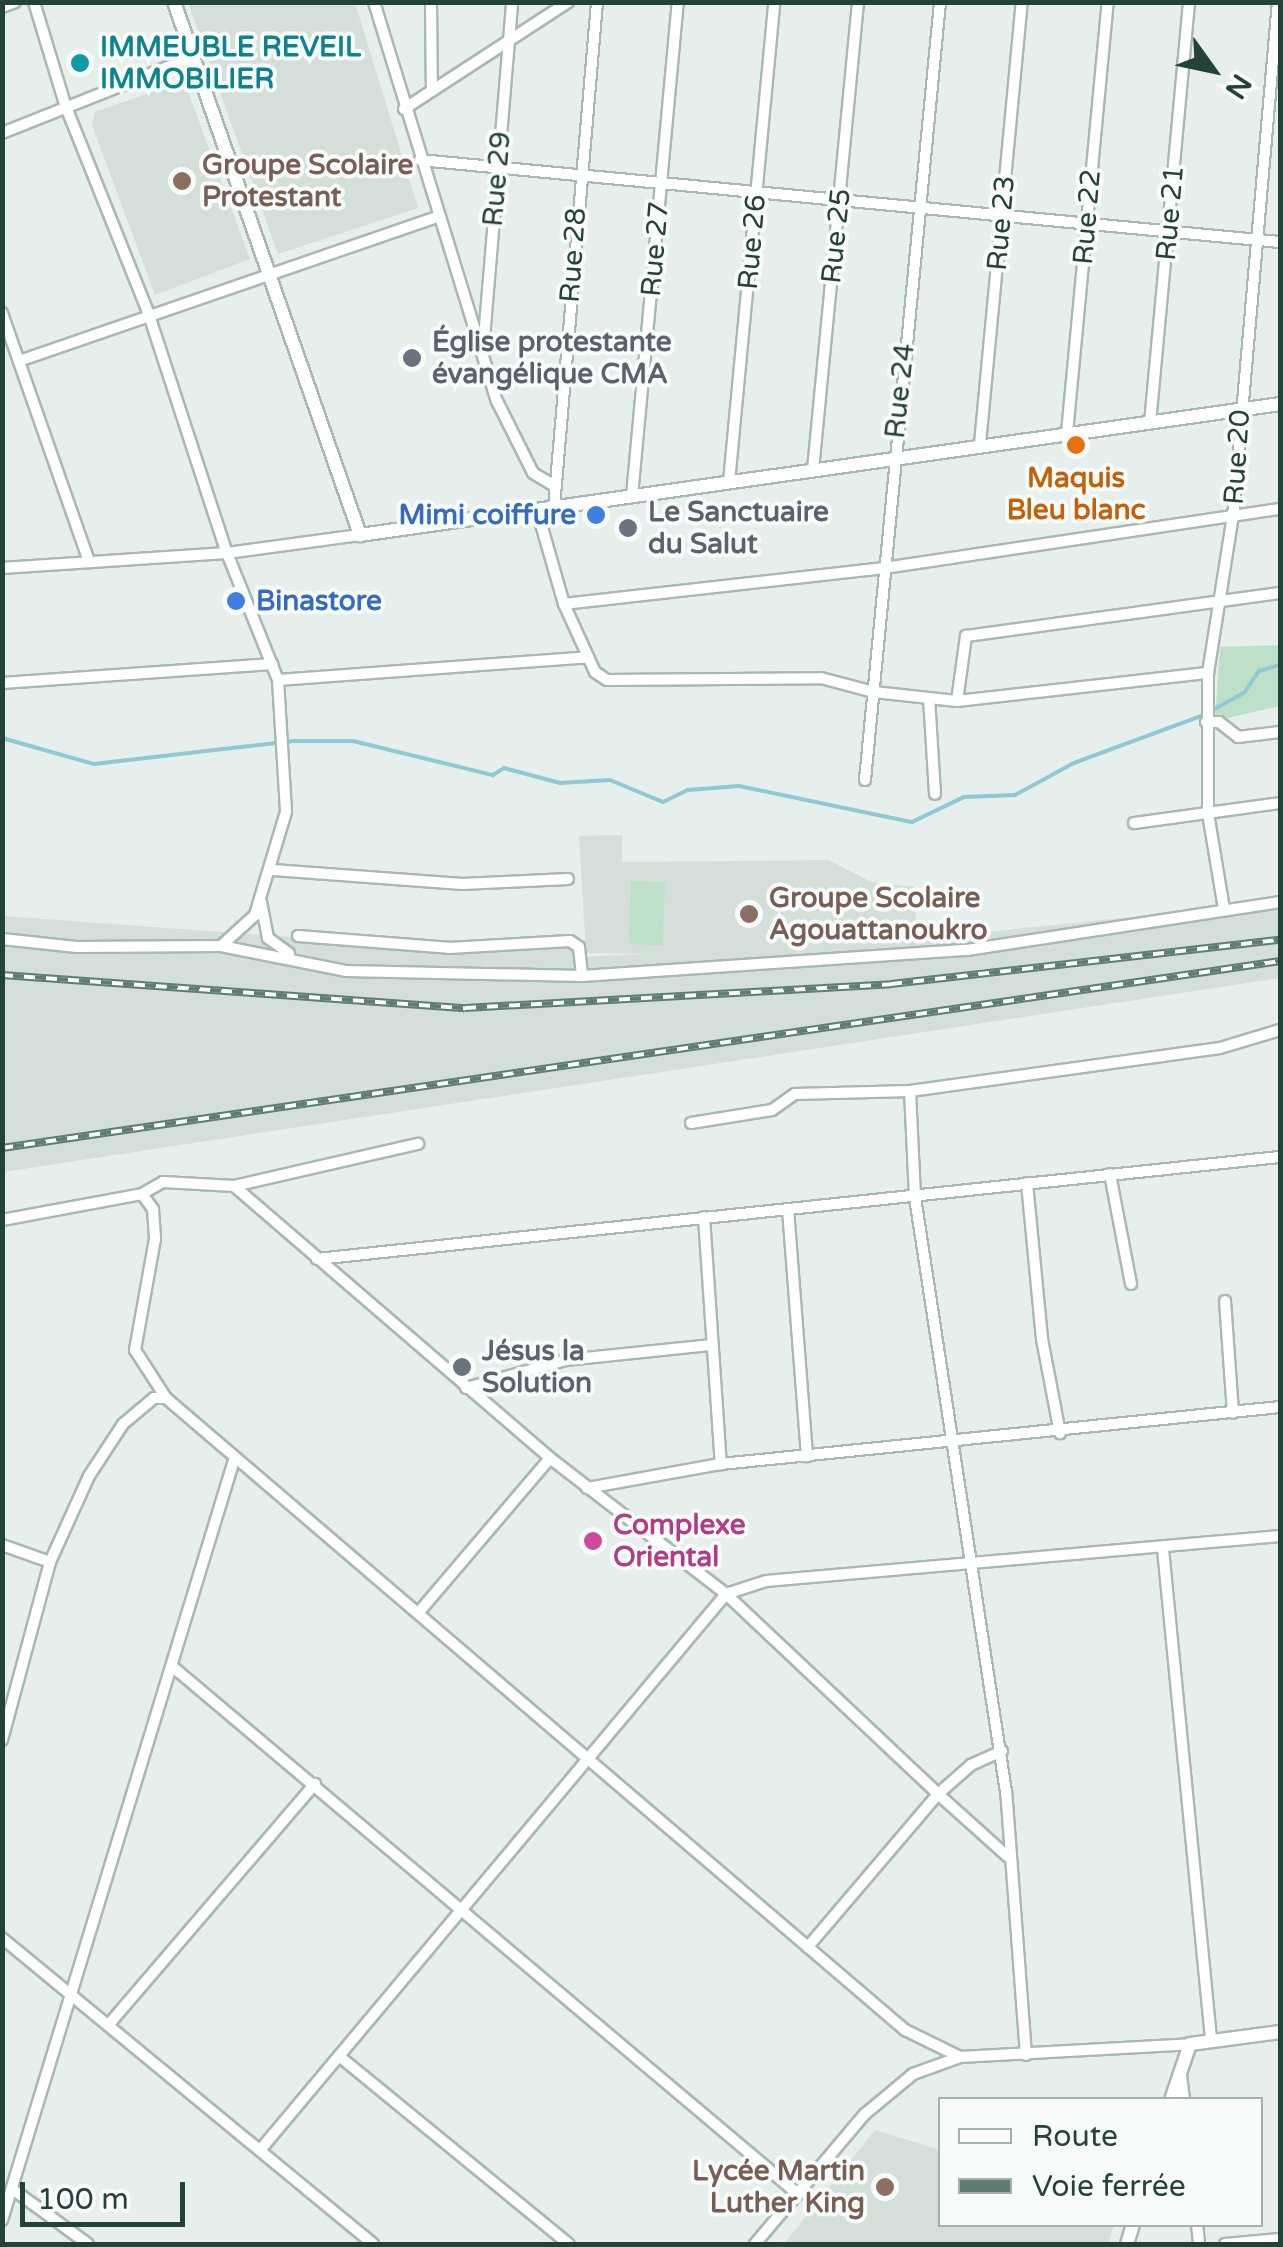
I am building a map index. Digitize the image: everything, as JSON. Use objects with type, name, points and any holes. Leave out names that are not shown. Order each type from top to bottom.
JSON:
[{"type":"street","points":[[2,6],[15,2]]},
{"type":"street","points":[[34,2],[66,107],[149,315],[227,553],[278,680],[286,752],[286,812],[273,870],[260,900],[240,934],[221,946]]},
{"type":"street","points":[[174,2],[360,534]]},
{"type":"street","points":[[374,2],[483,356],[533,472],[554,486]]},
{"type":"street","points":[[430,2],[432,91]]},
{"type":"street","name":"Rue 29","points":[[483,356],[512,2]]},
{"type":"street","points":[[404,109],[568,2]]},
{"type":"street","name":"Rue 28","points":[[554,507],[579,175],[598,2]]},
{"type":"street","name":"Rue 27","points":[[632,496],[678,2]]},
{"type":"street","name":"Rue 26","points":[[729,482],[774,2]]},
{"type":"street","name":"Rue 25","points":[[813,470],[858,2]]},
{"type":"street","name":"Rue 24","points":[[865,780],[893,456],[940,2]]},
{"type":"street","name":"Rue 23","points":[[980,444],[1022,2]]},
{"type":"street","name":"Rue 22","points":[[1067,432],[1108,2]]},
{"type":"street","name":"Rue 21","points":[[1150,422],[1190,2]]},
{"type":"street","name":"Rue 20","points":[[1224,909],[1208,813],[1208,673],[1233,516],[1278,2]]},
{"type":"street","points":[[2,134],[192,57]]},
{"type":"street","points":[[420,160],[1280,242]]},
{"type":"street","points":[[19,361],[439,216]]},
{"type":"street","points":[[2,312],[89,562]]},
{"type":"street","points":[[2,568],[227,553],[1280,404]]},
{"type":"street","points":[[564,604],[884,568],[1280,509]]},
{"type":"street","points":[[537,510],[564,604],[588,657],[607,680],[748,674],[821,678],[874,692],[957,701],[1208,673]]},
{"type":"street","points":[[957,701],[966,636],[1280,593]]},
{"type":"street","points":[[278,680],[588,657]]},
{"type":"street","points":[[2,683],[272,664]]},
{"type":"street","points":[[930,698],[935,794]]},
{"type":"street","points":[[1206,722],[1219,722],[1238,738],[1280,732]]},
{"type":"street","points":[[1134,823],[1280,803]]},
{"type":"street","points":[[273,870],[462,884],[568,880]]},
{"type":"street","points":[[260,900],[268,938],[294,957]]},
{"type":"street","points":[[2,939],[77,947],[221,946],[294,957],[346,971],[582,976],[966,950],[1280,902]]},
{"type":"street","points":[[298,936],[449,948],[570,942],[580,947],[582,976]]},
{"type":"street","points":[[691,1123],[772,1110],[795,1094],[910,1091],[1220,1048],[1280,1030]]},
{"type":"street","points":[[910,1091],[915,1197],[958,1445],[1002,1751],[1007,1856],[1026,2054]]},
{"type":"street","points":[[2,1220],[142,1194],[163,1182],[234,1186],[418,1144]]},
{"type":"street","points":[[317,1259],[1280,1156]]},
{"type":"street","points":[[1110,1174],[1132,1284]]},
{"type":"street","points":[[1026,1183],[1042,1339],[1060,1433]]},
{"type":"street","points":[[234,1186],[550,1458],[726,1594],[1007,1856]]},
{"type":"street","points":[[142,1194],[153,1209],[155,1238],[135,1350],[166,1398],[905,2030],[960,2057]]},
{"type":"street","points":[[788,1209],[807,1456]]},
{"type":"street","points":[[704,1218],[721,1464]]},
{"type":"street","points":[[1225,1301],[1233,1413]]},
{"type":"street","points":[[466,1388],[566,1360],[712,1345]]},
{"type":"street","points":[[2,1740],[50,1562],[101,1454],[139,1410],[166,1398]]},
{"type":"street","points":[[588,1488],[721,1464],[958,1445],[1280,1407]]},
{"type":"street","points":[[418,1612],[550,1458]]},
{"type":"street","points":[[2,2220],[14,2191],[71,1991],[234,1460]]},
{"type":"street","points":[[260,2149],[466,1910],[726,1594],[766,1580],[1280,1536]]},
{"type":"street","points":[[2,1545],[50,1562]]},
{"type":"street","points":[[1163,1549],[1211,2040]]},
{"type":"street","points":[[172,1668],[466,1910],[798,2194]]},
{"type":"street","points":[[808,1947],[938,1794],[971,1765],[1002,1751]]},
{"type":"street","points":[[110,2023],[315,1784]]},
{"type":"street","points":[[2,1938],[260,2149],[359,2240],[373,2244]]},
{"type":"street","points":[[755,2244],[889,2089],[960,2057],[1190,2044],[1280,2032]]},
{"type":"street","points":[[1172,2097],[1190,2044]]},
{"type":"street","points":[[339,2056],[568,2244]]},
{"type":"street","points":[[1180,2069],[1184,2097]]},
{"type":"street","points":[[14,2191],[88,2244]]},
{"type":"street","points":[[1225,2244],[1280,2239]]},
{"type":"shaded area","points":[[188,3],[355,3],[418,208],[278,254]]},
{"type":"shaded area","points":[[184,81],[250,259],[155,295],[92,125],[95,112]]},
{"type":"shaded area","points":[[622,835],[622,862],[829,860],[871,882],[915,887],[916,939],[1280,902],[1280,978],[3,1172],[3,916],[442,948],[576,943],[580,957],[643,954],[586,953],[579,836]]},
{"type":"shaded area","name":"Lycée Martin Luther King","points":[[875,2130],[938,2149],[938,2227],[1113,2227],[1108,2244],[784,2244]]},
{"type":"green space","points":[[1280,645],[1280,706],[1215,721],[1220,647]]},
{"type":"green space","points":[[631,881],[665,882],[663,945],[629,944]]},
{"type":"waterway","points":[[1213,710],[1244,693],[1259,671],[1280,665]]},
{"type":"waterway","points":[[2,738],[94,764],[294,741],[353,741],[493,775],[504,768],[560,783],[610,780],[663,802],[688,790],[739,786],[912,822],[964,797],[1015,795],[1074,763],[1201,716]]},
{"type":"railway","points":[[2,975],[465,1008],[891,984],[1280,940]]},
{"type":"railway","points":[[2,1148],[1280,961]]},
{"type":"place","name":"IMMEUBLE REVEIL IMMOBILIER","points":[[80,63]]},
{"type":"place","name":"Groupe Scolaire Protestant","points":[[182,181]]},
{"type":"place","name":"Église protestante évangélique CMA","points":[[412,358]]},
{"type":"place","name":"Maquis Bleu blanc","points":[[1076,445]]},
{"type":"place","name":"Mimi coiffure","points":[[596,515]]},
{"type":"place","name":"Le Sanctuaire du Salut","points":[[628,528]]},
{"type":"place","name":"Binastore","points":[[236,601]]},
{"type":"place","name":"Groupe Scolaire Agouattanoukro","points":[[749,914]]},
{"type":"place","name":"Jésus la Solution","points":[[462,1367]]},
{"type":"place","name":"Complexe Oriental","points":[[593,1541]]},
{"type":"place","name":"Lycée Martin Luther King","points":[[885,2187]]}]
